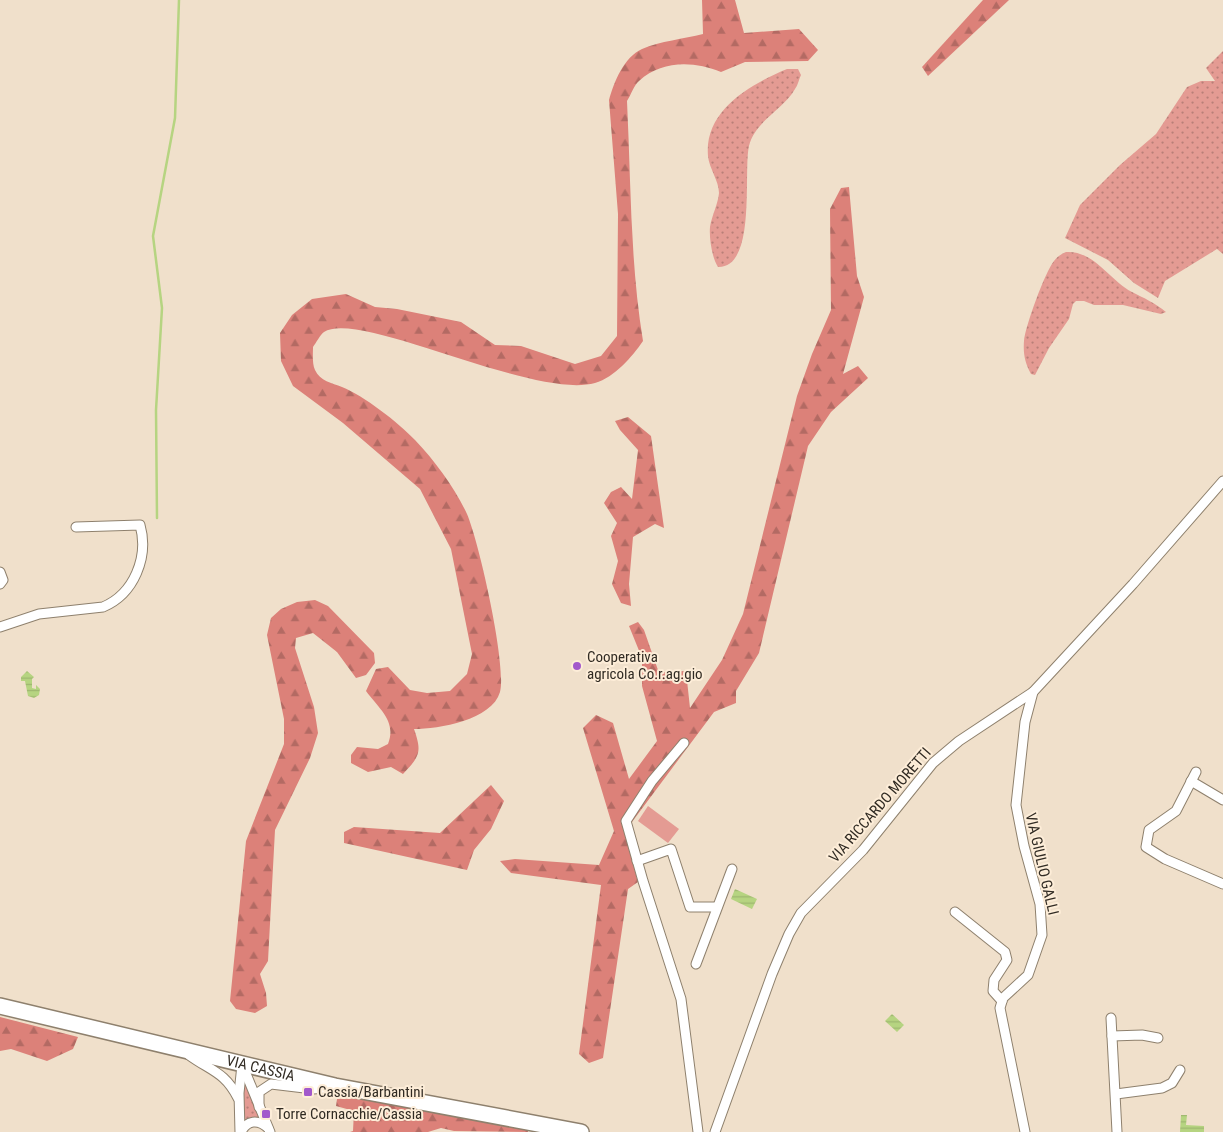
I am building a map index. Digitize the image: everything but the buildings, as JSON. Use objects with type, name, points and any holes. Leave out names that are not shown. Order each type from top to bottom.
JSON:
[{"type":"main road","name":"VIA CASSIA","points":[[1,1006],[335,1086],[581,1132]]},
{"type":"street","name":"VIA GIULIO GALLI","points":[[1002,1001],[1028,975],[1042,930],[1040,904],[1024,846],[1016,801],[1025,722],[1033,692],[1133,584],[1223,481]]},
{"type":"street","points":[[0,627],[39,614],[103,607],[124,594],[136,576],[142,557],[140,526],[76,528]]},
{"type":"street","points":[[0,572],[3,580],[0,584]]},
{"type":"street","name":"VIA RICCARDO MORETTI","points":[[715,1132],[772,974],[789,934],[801,913],[863,850],[933,763],[959,741],[1033,692]]},
{"type":"street","points":[[684,743],[652,781],[629,814],[627,828],[682,1000],[698,1132]]},
{"type":"street","points":[[1196,772],[1176,811],[1149,830],[1146,846],[1165,859],[1223,884]]},
{"type":"street","points":[[1191,781],[1223,800]]},
{"type":"street","points":[[637,861],[671,848],[690,907],[718,907]]},
{"type":"street","points":[[696,964],[732,869]]},
{"type":"street","points":[[955,912],[1005,952],[1007,960],[994,980],[993,991],[1002,1001],[1000,1008],[1025,1132]]},
{"type":"street","points":[[1111,1018],[1117,1132]]},
{"type":"street","points":[[1112,1036],[1142,1035],[1158,1038]]},
{"type":"street","points":[[183,1051],[219,1072],[229,1082],[238,1098]]},
{"type":"street","points":[[240,1132],[238,1098],[242,1064]]},
{"type":"street","points":[[242,1064],[269,1131]]},
{"type":"street","points":[[1116,1094],[1162,1088],[1172,1083],[1180,1070]]},
{"type":"street","points":[[259,1107],[259,1092],[270,1084],[312,1089],[335,1086]]},
{"type":"street","points":[[240,1132],[244,1126],[253,1122],[262,1124],[269,1131]]},
{"type":"shaded area","points":[[1223,51],[1223,254],[1217,249],[1165,281],[1158,298],[1134,283],[1108,260],[1065,238],[1080,205],[1120,165],[1156,134],[1187,87],[1201,81],[1215,81],[1206,68]]},
{"type":"shaded area","points":[[787,69],[798,69],[801,75],[790,96],[752,137],[749,146],[746,216],[743,236],[738,252],[730,263],[718,267],[713,253],[710,232],[719,193],[708,156],[709,140],[714,125],[732,101],[745,91]]},
{"type":"shaded area","points":[[1066,252],[1085,256],[1124,287],[1154,303],[1166,312],[1161,314],[1123,305],[1094,305],[1084,301],[1076,301],[1073,304],[1069,319],[1049,348],[1035,375],[1031,374],[1024,350],[1025,334],[1036,300],[1050,267],[1056,258]]},
{"type":"shaded area","points":[[27,671],[34,677],[32,679],[32,688],[36,689],[36,685],[40,689],[39,695],[34,698],[28,696],[25,681],[21,681],[21,677]]},
{"type":"shaded area","points":[[648,806],[679,829],[668,843],[638,821]]},
{"type":"shaded area","points":[[735,889],[757,899],[752,909],[731,899]]},
{"type":"shaded area","points":[[892,1014],[904,1025],[897,1032],[885,1021]]},
{"type":"shaded area","points":[[242,1080],[259,1117],[244,1124]]},
{"type":"shaded area","points":[[1181,1115],[1187,1115],[1186,1125],[1204,1126],[1204,1132],[1180,1132]]},
{"type":"green space","points":[[702,0],[735,0],[744,33],[799,29],[818,50],[808,61],[745,62],[721,72],[689,64],[668,66],[648,74],[636,85],[627,101],[633,251],[643,341],[622,366],[609,376],[595,383],[567,385],[531,379],[409,343],[372,333],[343,328],[324,332],[313,347],[314,368],[317,374],[327,381],[360,396],[400,426],[430,457],[457,494],[467,514],[478,550],[496,631],[501,678],[500,692],[495,702],[487,710],[463,721],[450,725],[414,729],[419,749],[413,763],[403,774],[391,767],[368,772],[351,763],[351,755],[357,747],[378,749],[388,744],[390,736],[390,729],[385,716],[366,691],[376,669],[388,667],[410,690],[427,693],[450,691],[467,674],[472,654],[451,549],[420,489],[343,423],[293,386],[281,361],[280,333],[292,315],[312,299],[346,294],[375,307],[397,309],[461,322],[495,345],[521,346],[575,364],[601,356],[617,336],[618,214],[609,100],[625,64],[636,53],[656,44],[703,34]]},
{"type":"green space","points":[[983,0],[1009,0],[928,76],[922,67]]},
{"type":"green space","points":[[849,187],[857,276],[864,297],[843,374],[858,366],[868,378],[831,412],[808,446],[759,653],[736,691],[736,703],[714,712],[632,822],[623,827],[638,882],[628,889],[603,1058],[589,1063],[579,1054],[601,885],[511,873],[500,861],[515,859],[599,865],[614,831],[583,728],[596,715],[613,723],[629,779],[657,741],[642,686],[642,658],[629,626],[638,622],[644,630],[658,670],[664,672],[686,671],[690,708],[722,660],[743,614],[797,396],[831,310],[830,209],[841,188]]},
{"type":"green space","points":[[628,417],[651,436],[664,528],[655,524],[633,537],[629,584],[631,606],[621,603],[612,584],[618,561],[611,536],[617,523],[604,503],[611,492],[621,487],[632,499],[638,450],[620,430],[615,421]]},
{"type":"green space","points":[[315,600],[328,606],[374,653],[375,663],[366,675],[356,678],[337,652],[313,633],[296,638],[295,648],[314,707],[318,733],[310,758],[275,830],[268,961],[260,974],[266,993],[267,1006],[255,1013],[236,1009],[230,1001],[246,841],[284,744],[284,719],[267,635],[271,618],[281,609],[297,602]]},
{"type":"green space","points":[[491,785],[504,801],[491,829],[474,850],[467,870],[344,843],[344,832],[354,827],[440,833]]},
{"type":"green space","points":[[0,1017],[78,1037],[73,1049],[47,1061],[11,1049],[0,1051]]},
{"type":"green space","points":[[360,1098],[527,1127],[528,1132],[454,1131],[441,1128],[428,1132],[350,1132],[353,1131],[354,1111],[336,1106],[337,1099]]},
{"type":"waterway","points":[[157,518],[156,410],[162,308],[153,236],[175,118],[179,0]]},
{"type":"place","name":"Cooperativa agricola Co.r.ag.gio","points":[[577,666]]},
{"type":"place","name":"Cassia/Barbantini","points":[[308,1092]]},
{"type":"place","name":"Torre Cornacchie/Cassia","points":[[266,1114]]}]
